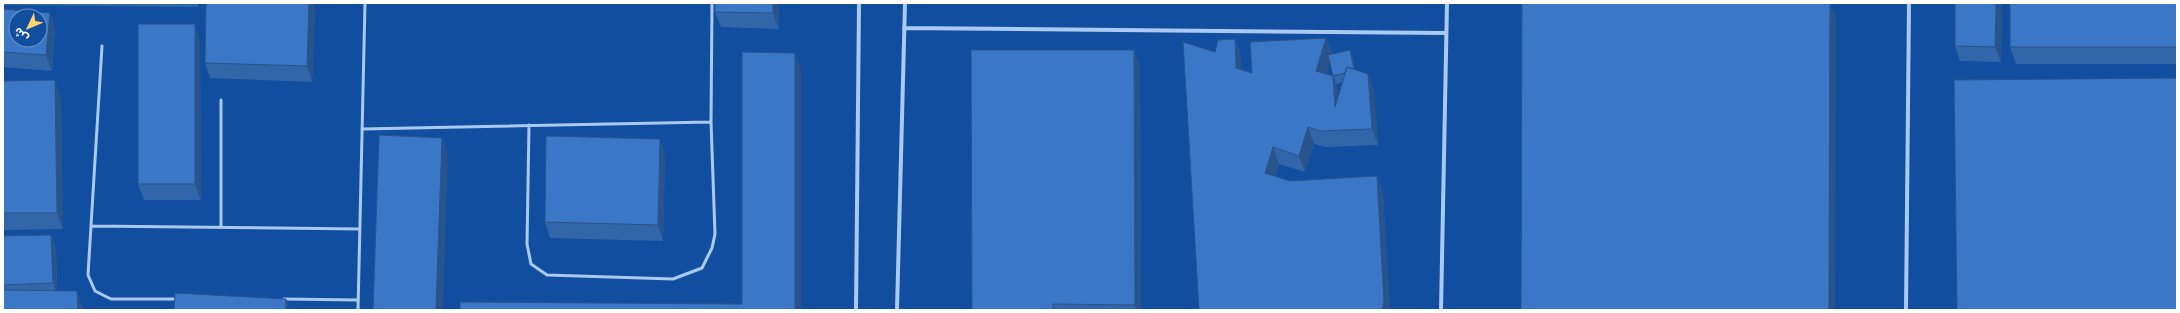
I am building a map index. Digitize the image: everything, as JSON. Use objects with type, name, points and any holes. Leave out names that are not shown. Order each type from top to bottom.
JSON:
[{"type":"street","points":[[856,310],[859,3]]},
{"type":"street","points":[[897,310],[905,3]]},
{"type":"street","points":[[1441,310],[1447,3]]},
{"type":"street","points":[[1906,310],[1910,3]]},
{"type":"street","points":[[904,28],[1446,33]]},
{"type":"lane","points":[[358,310],[364,3]]},
{"type":"lane","points":[[529,125],[527,244],[531,264],[547,275],[672,279],[702,268],[712,248],[715,234],[711,122],[712,3]]},
{"type":"lane","points":[[102,46],[88,275],[95,291],[111,299],[183,299]]},
{"type":"lane","points":[[221,100],[221,228]]},
{"type":"lane","points":[[362,129],[711,122]]},
{"type":"lane","points":[[91,226],[360,229]]},
{"type":"lane","points":[[278,299],[358,300]]},
{"type":"building","points":[[206,3],[309,3],[307,66],[205,63]]},
{"type":"building","points":[[715,3],[773,3],[773,13],[715,12]]},
{"type":"building","points":[[1522,3],[1830,3],[1829,310],[1521,310]]},
{"type":"building","points":[[1955,3],[1996,3],[1995,47],[1955,46]]},
{"type":"building","points":[[2010,3],[2177,3],[2177,47],[2010,47]]},
{"type":"building","points":[[3,9],[8,9],[8,48],[47,48],[46,55],[3,52]]},
{"type":"building","points":[[48,13],[50,13],[48,34]]},
{"type":"building","points":[[138,24],[195,24],[195,184],[138,184]]},
{"type":"building","points":[[1326,38],[1316,71],[1333,76],[1335,107],[1347,67],[1368,74],[1372,129],[1320,131],[1308,127],[1299,156],[1273,147],[1265,173],[1290,181],[1377,176],[1384,302],[1382,310],[1199,310],[1183,42],[1215,52],[1218,40],[1235,39],[1236,68],[1252,73],[1250,42]]},
{"type":"building","points":[[971,50],[1134,50],[1135,305],[1053,304],[1053,310],[972,310]]},
{"type":"building","points":[[1350,50],[1354,69],[1347,67],[1345,73],[1333,76],[1328,55]]},
{"type":"building","points":[[742,52],[795,53],[795,310],[460,310],[460,302],[742,304]]},
{"type":"building","points":[[2177,78],[2177,310],[1957,310],[1954,80]]},
{"type":"building","points":[[55,80],[57,213],[3,213],[3,81]]},
{"type":"building","points":[[379,135],[442,138],[436,310],[373,310]]},
{"type":"building","points":[[546,136],[660,139],[658,225],[545,222]]},
{"type":"building","points":[[51,235],[53,283],[3,285],[3,236]]},
{"type":"building","points":[[3,290],[77,291],[78,310],[3,310]]},
{"type":"building","points":[[175,293],[286,299],[286,310],[174,310]]}]
